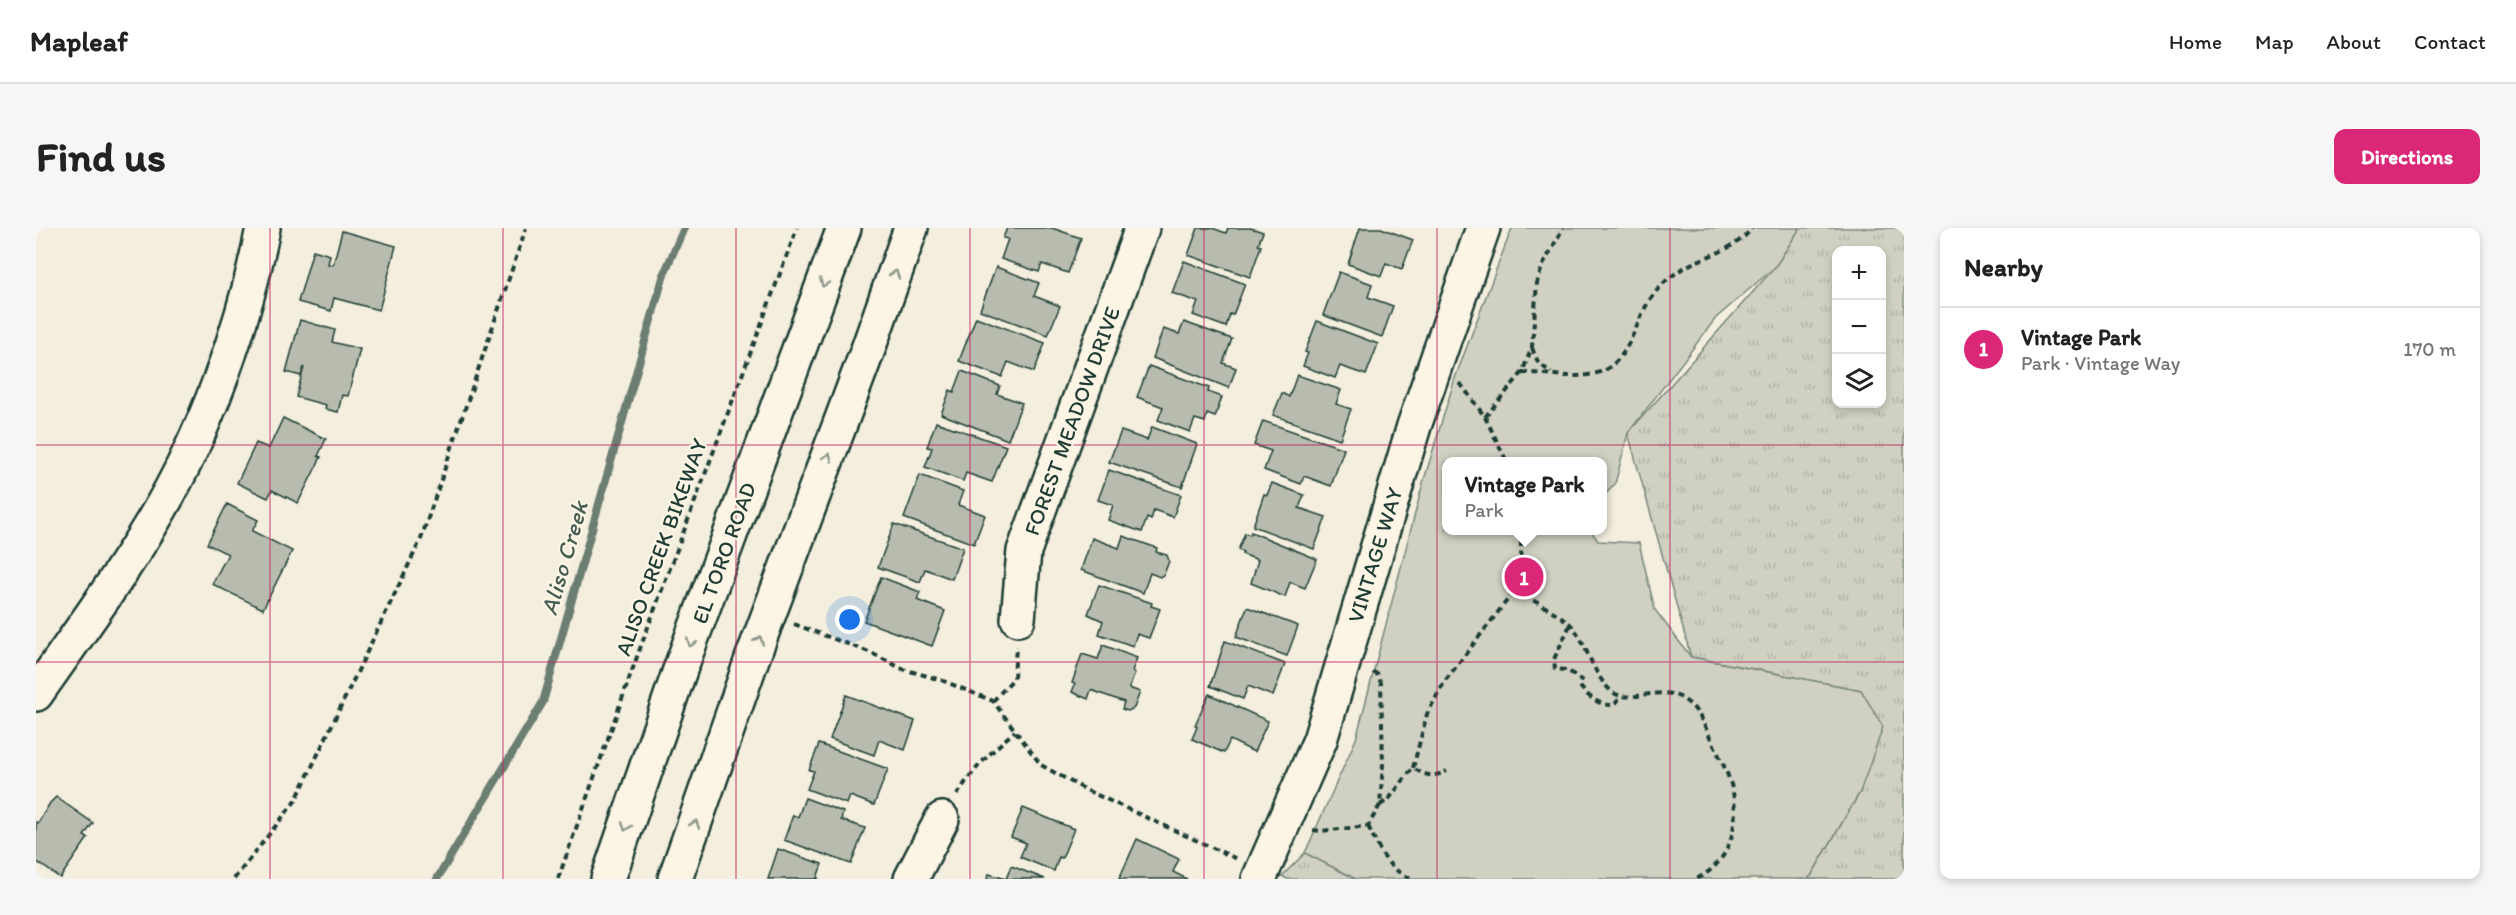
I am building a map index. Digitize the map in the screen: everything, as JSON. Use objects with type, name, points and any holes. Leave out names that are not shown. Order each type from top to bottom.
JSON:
[{"type":"street","points":[[36,694],[119,576],[154,519],[188,453],[219,384],[257,259],[263,228]]},
{"type":"street","name":"EL TORO ROAD","points":[[609,879],[681,667],[844,228]]},
{"type":"street","points":[[675,879],[768,615],[867,352],[910,228]]},
{"type":"street","name":"FOREST MEADOW DRIVE","points":[[1018,619],[1024,551],[1142,228]]},
{"type":"street","name":"VINTAGE WAY","points":[[1261,875],[1320,740],[1414,426],[1483,228]]},
{"type":"street","points":[[911,879],[942,819]]},
{"type":"path","points":[[234,879],[296,800],[421,539],[525,228]]},
{"type":"path","name":"ALISO CREEK BIKEWAY","points":[[558,879],[638,654],[797,228]]},
{"type":"path","points":[[1485,417],[1522,373],[1532,347],[1538,283],[1542,267],[1563,228]]},
{"type":"path","points":[[1522,373],[1574,376],[1600,372],[1616,362],[1653,295],[1670,277],[1692,264],[1726,250],[1752,228]]},
{"type":"path","points":[[1532,347],[1538,362],[1551,373]]},
{"type":"path","points":[[1434,367],[1459,382],[1485,417],[1505,457]]},
{"type":"path","points":[[1380,805],[1388,800],[1413,768],[1427,714],[1445,681],[1515,590],[1521,571],[1521,535]]},
{"type":"path","points":[[1515,590],[1570,624],[1595,671],[1611,691],[1621,697],[1667,692],[1682,697],[1698,710],[1723,765],[1734,798],[1734,827],[1728,850],[1711,872],[1696,879]]},
{"type":"path","points":[[768,615],[869,652],[903,669],[941,680],[993,700],[1041,765],[1084,789],[1261,875]]},
{"type":"path","points":[[993,700],[1014,678],[1018,619]]},
{"type":"path","points":[[1570,624],[1554,659],[1555,669],[1568,670],[1581,680],[1579,685],[1585,693],[1606,706],[1614,705],[1621,697]]},
{"type":"path","points":[[1345,657],[1378,675],[1381,683],[1383,764],[1380,805],[1368,826]]},
{"type":"path","points":[[942,819],[968,778],[986,756],[1015,731]]},
{"type":"path","points":[[1413,768],[1425,775],[1435,777],[1447,771]]},
{"type":"path","points":[[1283,824],[1321,831],[1368,826]]},
{"type":"path","points":[[1368,826],[1382,855],[1396,873],[1412,879]]},
{"type":"green space","points":[[1512,228],[1800,228],[1775,267],[1716,318],[1628,433],[1615,484],[1607,493],[1607,457],[1442,457],[1442,535],[1594,535],[1598,541],[1639,543],[1655,610],[1691,657],[1861,690],[1883,727],[1860,792],[1811,876],[1807,879],[1356,879],[1305,853],[1356,739],[1423,483],[1455,378]]},
{"type":"green space","points":[[1800,228],[1904,228],[1904,879],[1807,879],[1811,876],[1860,792],[1861,690],[1691,657],[1628,433],[1775,267]]},
{"type":"green space","points":[[1305,853],[1356,879],[1287,879],[1282,876]]},
{"type":"building","points":[[1007,228],[1052,228],[1081,238],[1068,273],[1042,264],[1039,272],[1001,259],[1008,239],[1003,238]]},
{"type":"building","points":[[1198,228],[1212,228],[1226,233],[1228,228],[1251,228],[1263,232],[1258,245],[1261,246],[1250,277],[1188,255]]},
{"type":"building","points":[[1360,228],[1381,228],[1413,240],[1402,269],[1386,263],[1381,276],[1348,264]]},
{"type":"building","points":[[342,231],[396,246],[379,310],[334,298],[331,311],[298,302],[313,250],[330,255],[328,264],[333,265]]},
{"type":"building","points":[[1184,261],[1245,284],[1226,327],[1193,315],[1198,302],[1172,293]]},
{"type":"building","points":[[996,267],[1039,283],[1034,296],[1060,306],[1048,335],[980,310]]},
{"type":"building","points":[[1339,272],[1372,284],[1368,297],[1393,306],[1382,337],[1323,315]]},
{"type":"building","points":[[976,317],[1045,343],[1034,372],[1008,362],[1002,377],[959,361]]},
{"type":"building","points":[[300,320],[335,330],[332,342],[360,349],[348,396],[342,395],[338,412],[325,409],[326,405],[296,397],[304,367],[301,376],[286,372]]},
{"type":"building","points":[[1317,321],[1378,344],[1366,375],[1340,366],[1335,378],[1303,366],[1308,353],[1305,352]]},
{"type":"building","points":[[1184,322],[1232,339],[1223,363],[1236,368],[1229,388],[1153,358],[1163,329],[1179,334]]},
{"type":"building","points":[[1149,366],[1209,388],[1208,392],[1222,397],[1215,417],[1207,414],[1205,422],[1195,419],[1190,432],[1158,420],[1163,407],[1137,397]]},
{"type":"building","points":[[962,371],[1000,386],[997,394],[1022,403],[1008,440],[941,414],[950,390],[954,392]]},
{"type":"building","points":[[1297,375],[1341,390],[1336,404],[1351,409],[1340,439],[1273,415],[1282,393],[1289,397]]},
{"type":"building","points":[[283,418],[326,439],[318,456],[321,457],[298,503],[272,490],[268,498],[237,483],[256,443],[269,448]]},
{"type":"building","points":[[1263,421],[1344,449],[1331,486],[1304,476],[1301,484],[1264,470],[1271,451],[1254,445]]},
{"type":"building","points":[[936,422],[1006,446],[992,482],[966,473],[963,481],[925,467],[932,448],[927,447]]},
{"type":"building","points":[[1152,427],[1197,444],[1182,487],[1109,462],[1121,431],[1147,440]]},
{"type":"building","points":[[1109,470],[1181,495],[1173,517],[1154,510],[1151,520],[1147,518],[1142,532],[1108,520],[1113,505],[1098,500]]},
{"type":"building","points":[[920,475],[963,491],[958,505],[985,515],[974,544],[904,518]]},
{"type":"building","points":[[1272,483],[1304,495],[1299,508],[1326,517],[1314,549],[1253,526],[1264,494],[1267,495]]},
{"type":"building","points":[[227,504],[258,520],[252,531],[292,551],[263,609],[212,584],[228,554],[207,544]]},
{"type":"building","points":[[894,524],[963,548],[952,579],[925,569],[920,582],[878,567]]},
{"type":"building","points":[[1251,532],[1317,559],[1305,588],[1290,582],[1285,597],[1251,583],[1258,560],[1238,550],[1245,533],[1250,535]]},
{"type":"building","points":[[1123,536],[1157,548],[1156,552],[1167,555],[1169,561],[1164,574],[1160,577],[1150,573],[1143,593],[1081,570],[1092,538],[1119,548]]},
{"type":"building","points":[[881,577],[920,592],[917,600],[945,611],[932,646],[864,621]]},
{"type":"building","points":[[1099,585],[1152,603],[1151,606],[1160,609],[1149,638],[1137,634],[1133,646],[1099,634],[1103,621],[1088,614]]},
{"type":"building","points":[[1247,607],[1298,626],[1287,656],[1236,637]]},
{"type":"building","points":[[1225,641],[1285,664],[1273,696],[1248,686],[1243,699],[1210,686]]},
{"type":"building","points":[[1103,645],[1137,658],[1132,671],[1135,673],[1129,688],[1140,692],[1134,708],[1128,711],[1122,709],[1124,702],[1091,690],[1088,699],[1072,692],[1075,684],[1072,683],[1082,654],[1098,659]]},
{"type":"building","points":[[1209,694],[1268,721],[1254,752],[1230,740],[1224,753],[1192,739],[1197,727],[1195,725]]},
{"type":"building","points":[[846,695],[915,721],[905,750],[879,740],[874,755],[830,739]]},
{"type":"building","points":[[819,744],[888,769],[874,805],[850,796],[847,804],[807,789],[814,771],[809,770]]},
{"type":"building","points":[[56,797],[93,823],[84,836],[88,838],[60,878],[36,861],[36,822],[38,823]]},
{"type":"building","points":[[805,798],[843,812],[841,820],[865,828],[851,864],[784,840],[793,815],[798,817]]},
{"type":"building","points":[[1023,808],[1074,829],[1054,871],[1020,857],[1026,843],[1011,837]]},
{"type":"building","points":[[1137,839],[1179,859],[1173,872],[1187,879],[1119,879]]},
{"type":"building","points":[[778,849],[822,864],[817,878],[819,879],[768,879]]},
{"type":"building","points":[[1011,866],[1045,879],[1006,879]]},
{"type":"building","points":[[989,874],[1006,879],[987,879]]},
{"type":"waterway","name":"Aliso Creek","points":[[437,879],[543,702],[664,274],[684,228]]},
{"type":"place","name":"Vintage Park","points":[[1524,577]]}]
